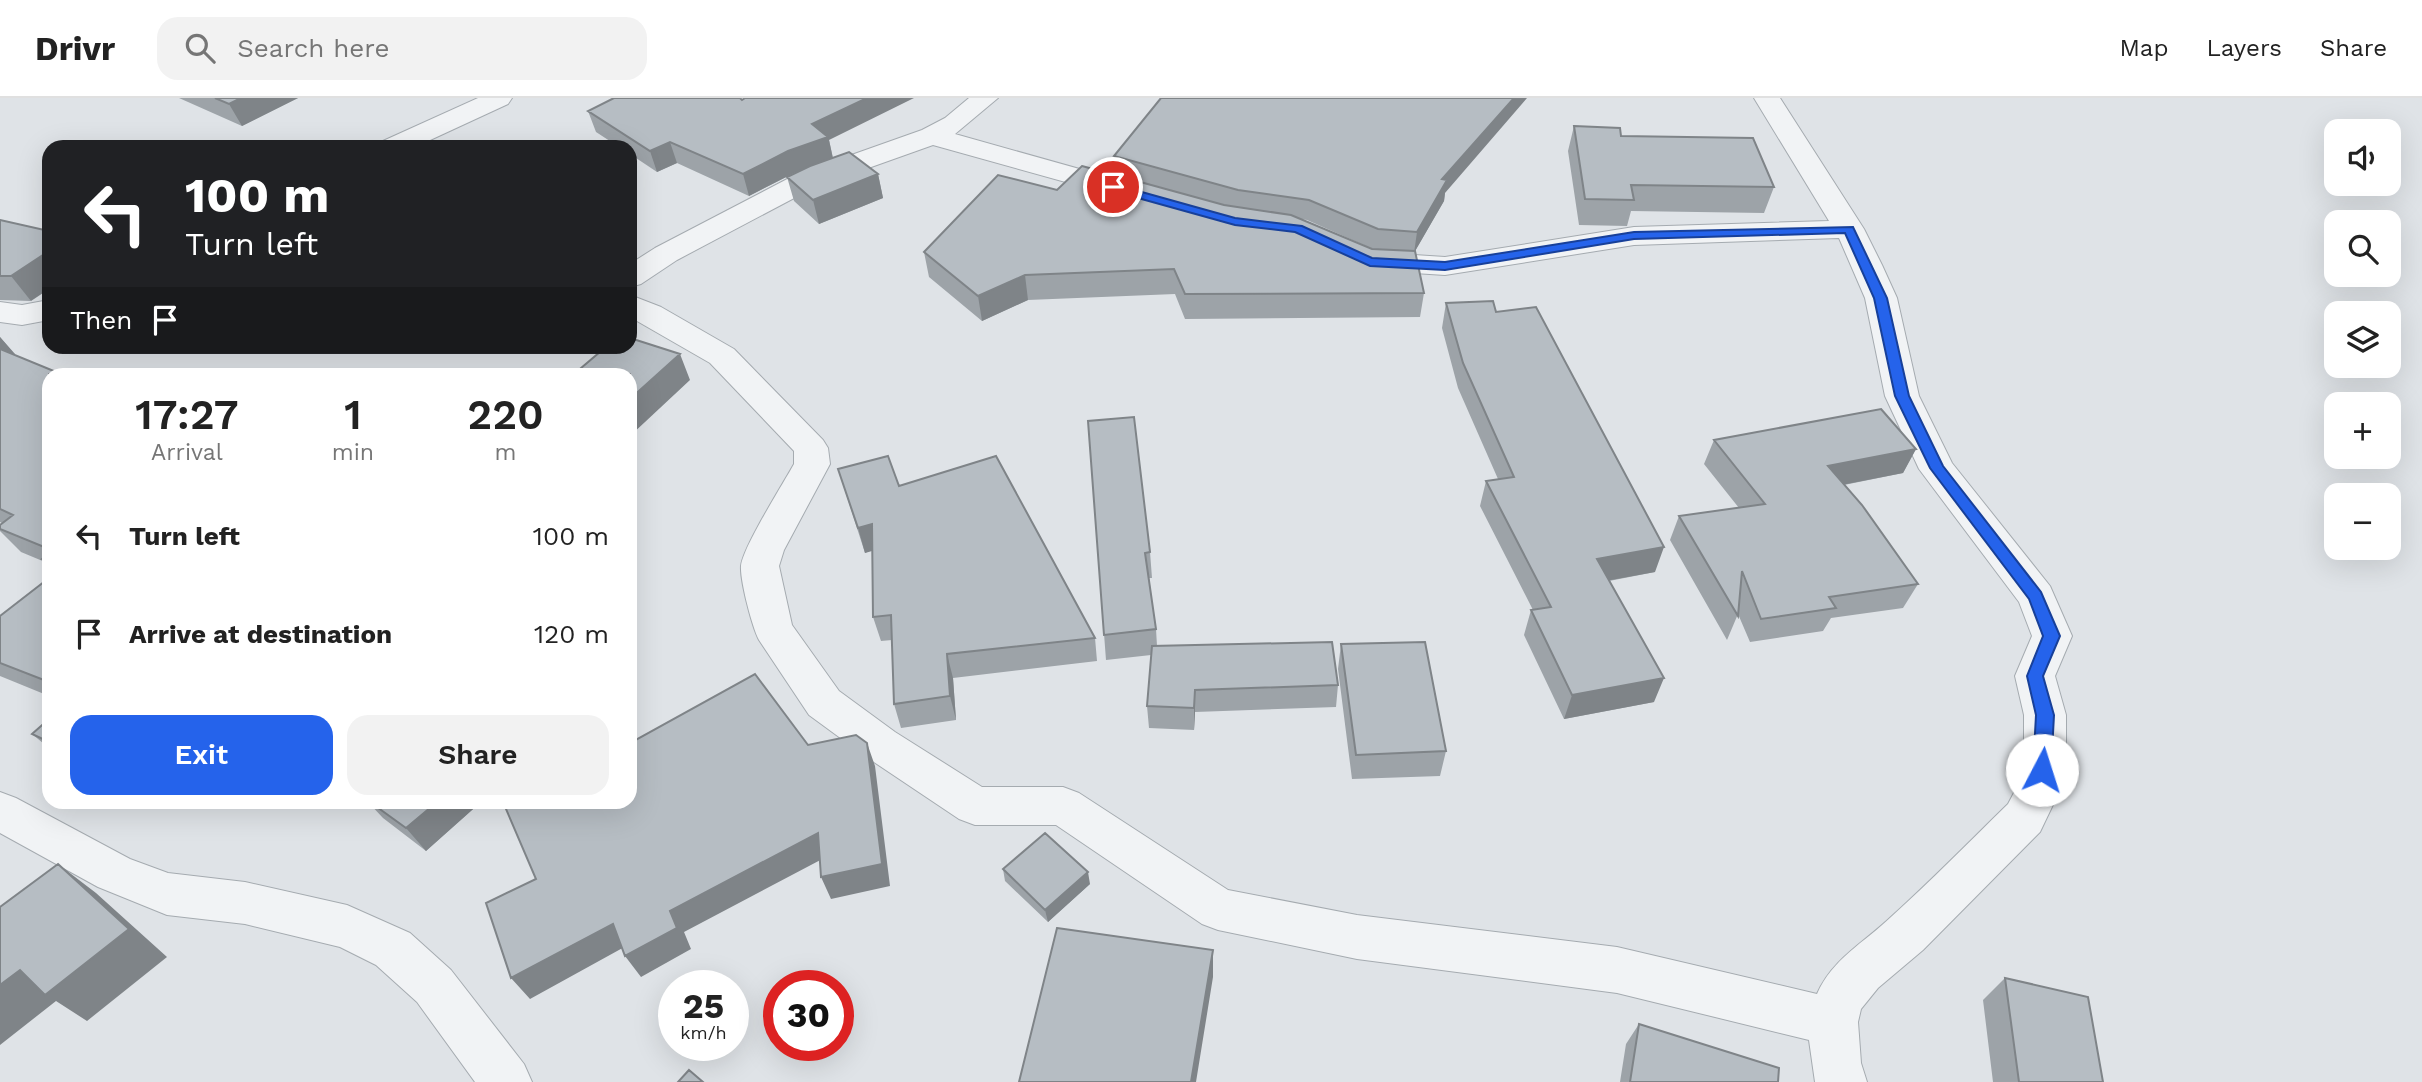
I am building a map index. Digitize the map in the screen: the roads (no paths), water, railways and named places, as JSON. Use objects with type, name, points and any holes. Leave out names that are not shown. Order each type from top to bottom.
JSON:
[{"type":"street","points":[[408,140],[499,98]]},
{"type":"street","points":[[637,273],[666,254],[805,181],[932,136],[954,124],[985,98]]},
{"type":"street","points":[[1766,98],[1849,229],[1881,298],[1902,396],[1937,468],[2036,596],[2052,636],[2035,676],[2045,715],[2045,752],[2039,788],[2024,818],[1906,935],[1861,972],[1840,998],[1833,1022],[1836,1063],[1841,1082]]},
{"type":"street","points":[[932,136],[1152,198]]},
{"type":"street","points":[[1346,251],[1370,262],[1445,266],[1634,236],[1849,229]]},
{"type":"street","points":[[637,308],[722,356],[811,448],[812,464],[765,550],[760,566],[773,629],[791,658],[824,703],[880,744],[975,806],[1063,806],[1218,909],[1357,937],[1617,970],[1833,1022]]},
{"type":"street","points":[[0,312],[22,315],[42,311]]},
{"type":"street","points":[[0,811],[114,873],[167,894],[245,903],[347,927],[393,948],[434,986],[506,1082]]}]
